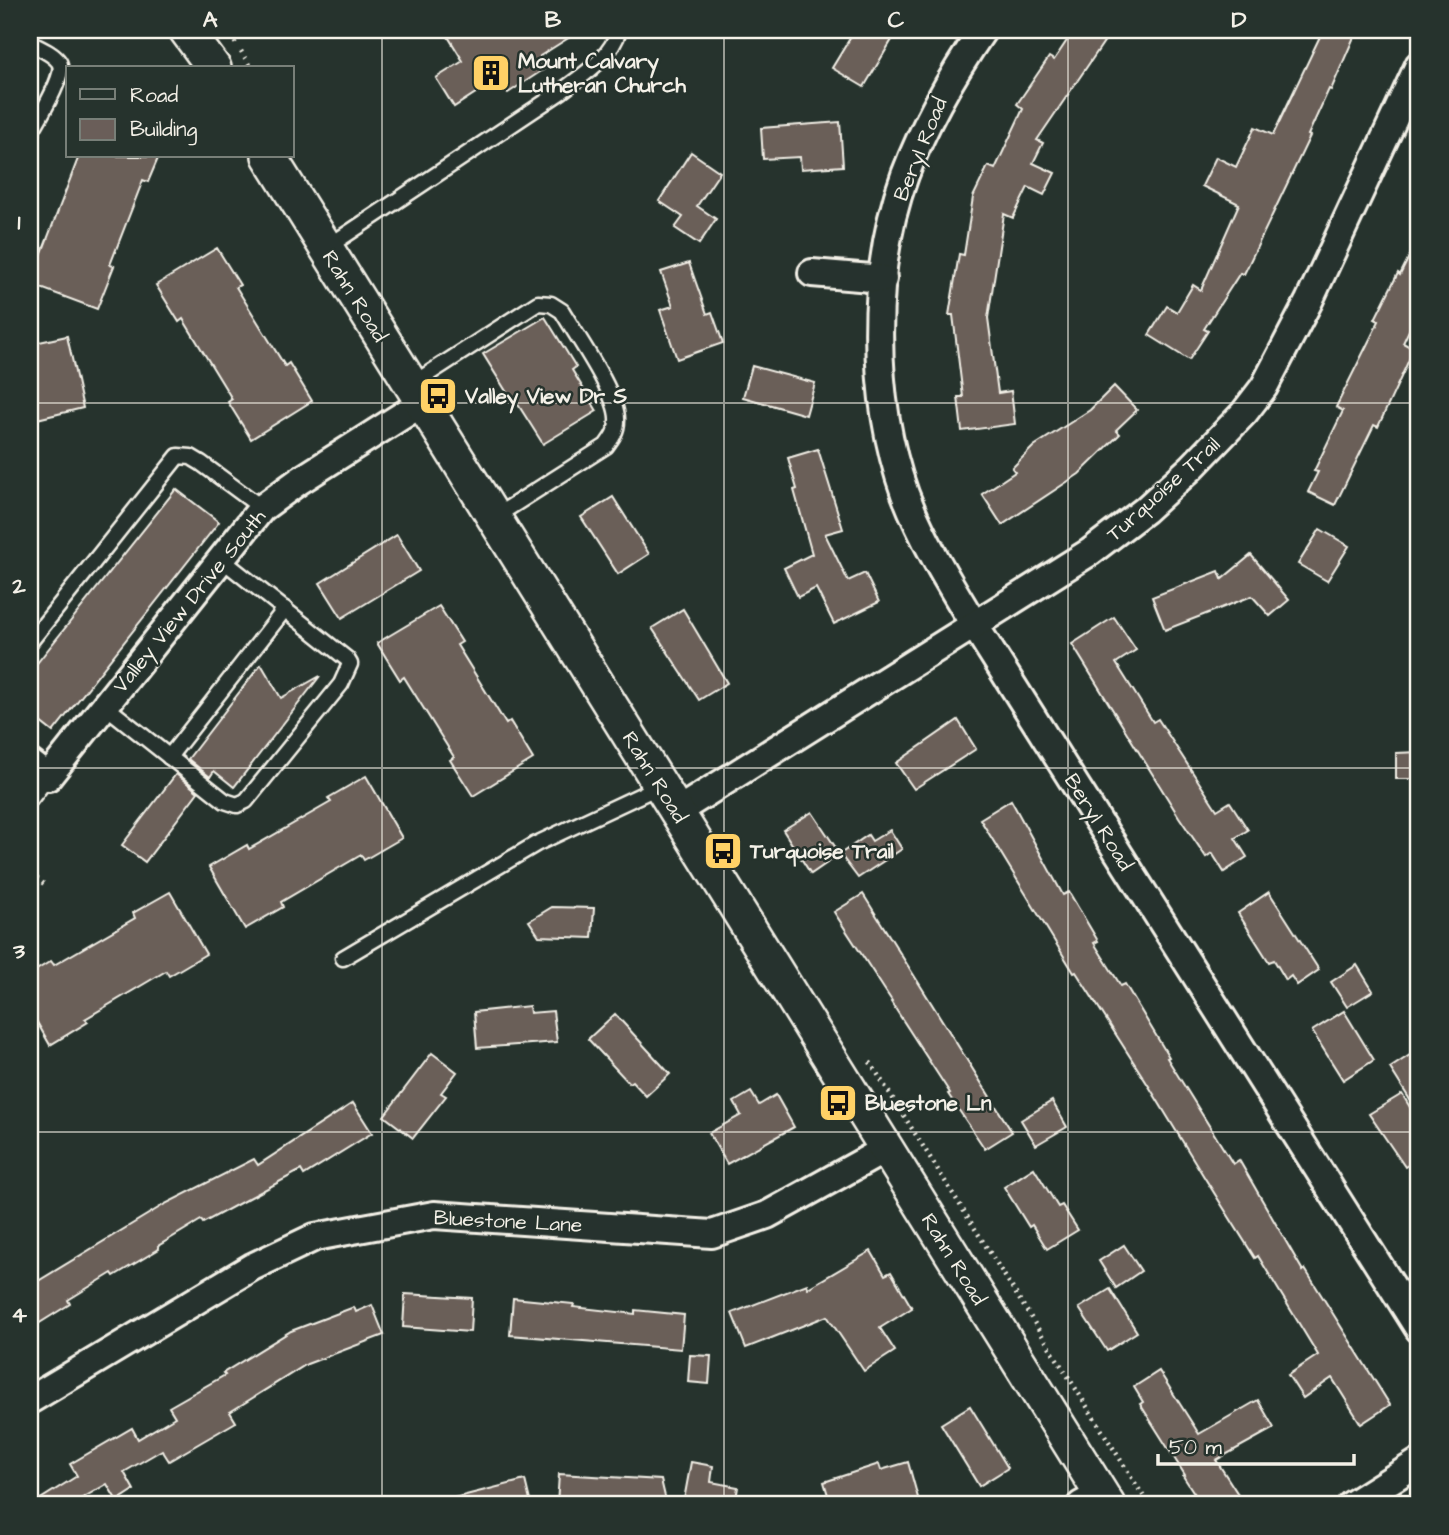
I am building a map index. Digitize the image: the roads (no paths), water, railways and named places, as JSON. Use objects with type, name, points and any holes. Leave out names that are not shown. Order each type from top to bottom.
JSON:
[{"type":"street","points":[[186,30],[213,66]]},
{"type":"street","name":"Beryl Road","points":[[983,30],[944,90],[908,167],[890,228],[879,326],[886,420],[896,463],[913,513],[932,552],[975,626],[1419,1329]]},
{"type":"street","name":"Turquoise Trail","points":[[668,799],[975,626],[1090,552],[1145,510],[1192,467],[1244,413],[1264,387],[1309,301],[1418,71]]},
{"type":"street","name":"Rahn Road","points":[[270,158],[886,1149],[1097,1501]]},
{"type":"street","points":[[812,273],[883,279]]},
{"type":"street","name":"Valley View Drive South","points":[[39,770],[104,705],[262,508],[416,394]]},
{"type":"street","name":"Bluestone Lane","points":[[30,1400],[251,1267],[315,1237],[434,1215],[712,1234],[767,1215],[886,1149]]},
{"type":"street","points":[[1351,1505],[1419,1462]]},
{"type":"lane","points":[[326,248],[562,92],[599,63],[617,38],[619,30]]},
{"type":"lane","points":[[30,43],[57,59],[61,72],[30,134]]},
{"type":"lane","points":[[416,394],[538,303],[551,304],[562,312],[613,399],[617,420],[614,435],[606,446],[494,518]]},
{"type":"lane","points":[[30,642],[178,456],[191,457],[201,463],[262,508]]},
{"type":"lane","points":[[104,705],[225,801],[242,804],[341,684],[348,672],[349,662],[220,558]]},
{"type":"lane","points":[[169,757],[285,609]]},
{"type":"lane","points":[[30,800],[39,770]]},
{"type":"lane","points":[[343,958],[536,844],[668,799]]},
{"type":"place","name":"Mount Calvary Lutheran Church","points":[[491,73]]},
{"type":"place","name":"Valley View Dr S","points":[[438,396]]},
{"type":"place","name":"Turquoise Trail","points":[[723,851]]},
{"type":"place","name":"Bluestone Ln","points":[[838,1103]]}]
